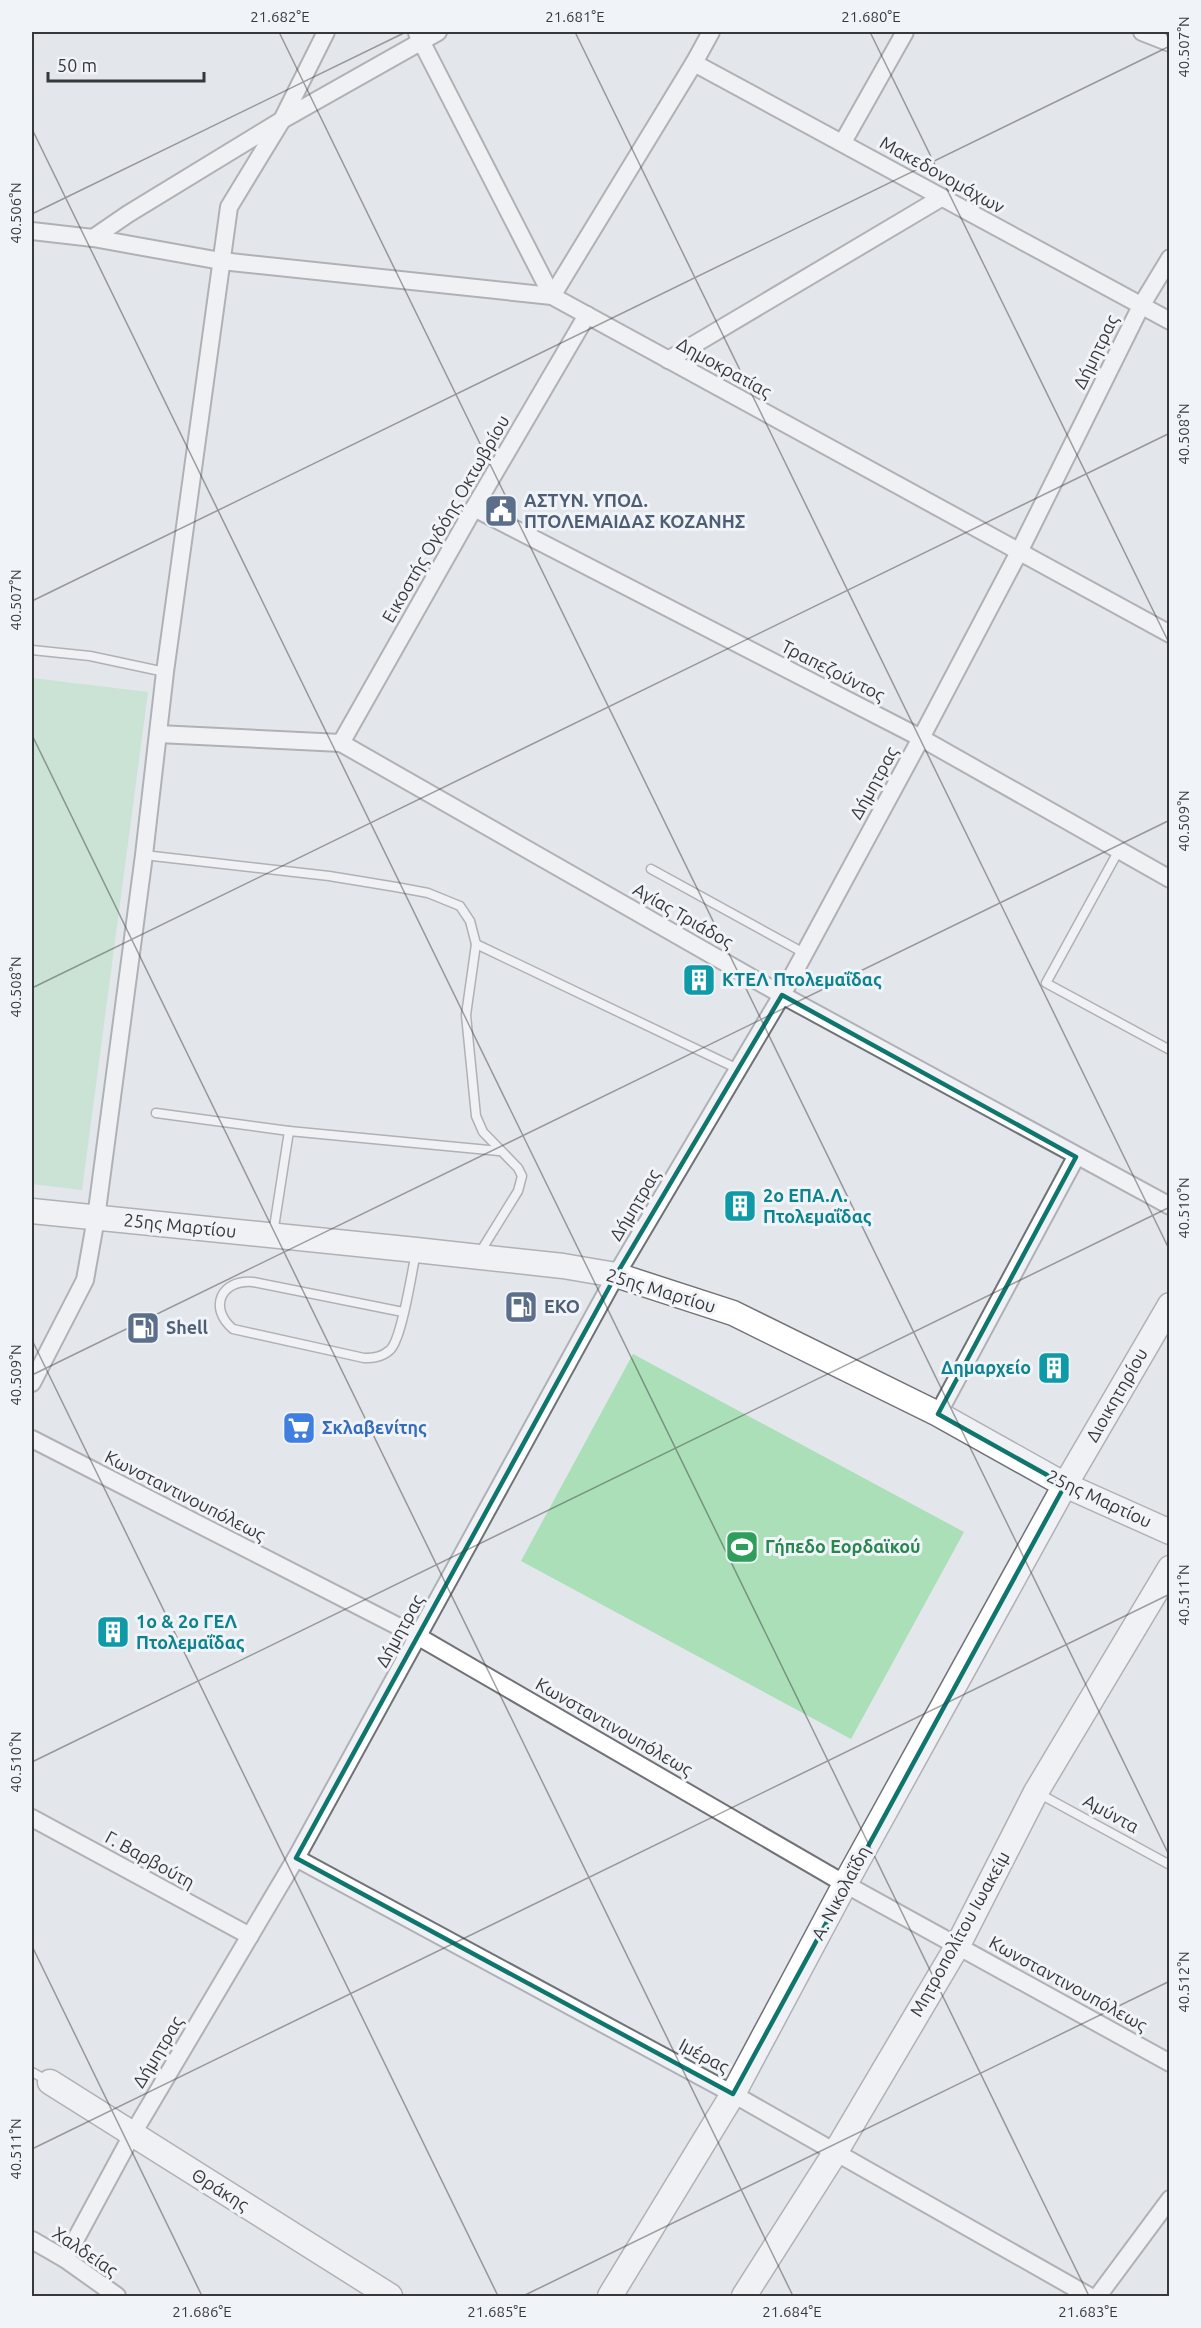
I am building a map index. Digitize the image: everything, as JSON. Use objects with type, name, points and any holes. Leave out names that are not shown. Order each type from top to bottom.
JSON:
[{"type":"street","points":[[32,1383],[85,1280],[96,1218],[144,855],[165,672],[229,207],[282,120],[326,32]]},
{"type":"street","points":[[93,238],[128,214],[419,36],[438,32]]},
{"type":"street","points":[[552,296],[711,32]]},
{"type":"street","points":[[843,142],[905,32]]},
{"type":"street","points":[[1142,32],[1170,43]]},
{"type":"street","points":[[419,36],[552,296]]},
{"type":"street","name":"Μακεδονομάχων","points":[[694,63],[1170,321]]},
{"type":"street","points":[[668,360],[941,198]]},
{"type":"street","name":"Δημοκρατίας","points":[[32,231],[93,238],[221,261],[552,296],[1170,634]]},
{"type":"street","name":"Δήμητρας","points":[[65,2259],[132,2135],[296,1858],[616,1275],[782,995],[1019,552],[1141,306],[1170,258]]},
{"type":"street","name":"Εικοστής Ογδόης Οκτωβρίου","points":[[341,743],[586,315]]},
{"type":"street","name":"Τραπεζούντος","points":[[474,508],[921,738],[1170,879]]},
{"type":"street","name":"Αγίας Τριάδος","points":[[158,734],[341,743],[782,995],[1076,1157],[1170,1206]]},
{"type":"street","points":[[938,1414],[1076,1157]]},
{"type":"street","name":"25ης Μαρτίου","points":[[32,1210],[563,1266],[616,1275],[734,1313],[938,1414],[1065,1485],[1170,1532]]},
{"type":"street","name":"Διοικητηρίου","points":[[1065,1485],[1170,1305]]},
{"type":"street","name":"Κωνσταντινουπόλεως","points":[[32,1439],[419,1637],[845,1884],[1170,2063]]},
{"type":"street","name":"Α. Νικολαΐδη","points":[[610,2296],[733,2094],[845,1884],[1065,1485]]},
{"type":"street","name":"Μητροπολίτου Ιωακείμ","points":[[744,2296],[835,2153],[958,1945],[1036,1792],[1170,1568]]},
{"type":"street","name":"Γ. Βαρβούτη","points":[[32,1818],[250,1936]]},
{"type":"street","name":"Ιμέρας","points":[[296,1858],[733,2094],[1089,2296]]},
{"type":"street","name":"Θράκης","points":[[41,2077],[390,2296]]},
{"type":"street","points":[[1098,2296],[1170,2199]]},
{"type":"street","name":"Χαλδείας","points":[[34,2245],[65,2259],[117,2296]]},
{"type":"lane","points":[[32,650],[90,656],[165,672]]},
{"type":"lane","points":[[1119,850],[1046,982],[1170,1050]]},
{"type":"lane","points":[[144,855],[329,876],[428,893],[454,903],[464,911],[470,921],[476,945],[466,1015],[476,1116],[483,1132],[518,1168],[521,1183],[477,1257]]},
{"type":"lane","points":[[651,868],[804,953]]},
{"type":"lane","points":[[476,945],[738,1069]]},
{"type":"lane","points":[[156,1113],[289,1131],[500,1151]]},
{"type":"lane","points":[[272,1235],[289,1131]]},
{"type":"lane","points":[[403,1312],[244,1281],[232,1284],[223,1291],[220,1297],[221,1311],[227,1325],[233,1329],[364,1358],[378,1357],[391,1350],[396,1342],[403,1312],[417,1250]]},
{"type":"lane","name":"Αμύντα","points":[[1036,1792],[1170,1865]]},
{"type":"highlighted area","points":[[782,995],[1076,1157],[938,1414],[1065,1485],[733,2094],[296,1858],[616,1275]]},
{"type":"green space","points":[[32,678],[148,692],[82,1190],[32,1184]]},
{"type":"green space","name":"Γήπεδο Εορδαϊκού","points":[[633,1354],[964,1532],[851,1739],[521,1561]]},
{"type":"place","name":"ΑΣΤΥΝ. ΥΠΟΔ. ΠΤΟΛΕΜΑΙΔΑΣ ΚΟΖΑΝΗΣ","points":[[501,511]]},
{"type":"place","name":"ΚΤΕΛ Πτολεμαΐδας","points":[[699,980]]},
{"type":"place","name":"2ο ΕΠΑ.Λ. Πτολεμαΐδας","points":[[740,1206]]},
{"type":"place","name":"EKO","points":[[521,1307]]},
{"type":"place","name":"Shell","points":[[143,1328]]},
{"type":"place","name":"Δημαρχείο","points":[[1054,1368]]},
{"type":"place","name":"Σκλαβενίτης","points":[[299,1428]]},
{"type":"place","name":"Γήπεδο Εορδαϊκού","points":[[742,1547]]},
{"type":"place","name":"1ο & 2ο ΓΕΛ Πτολεμαΐδας","points":[[113,1632]]}]
